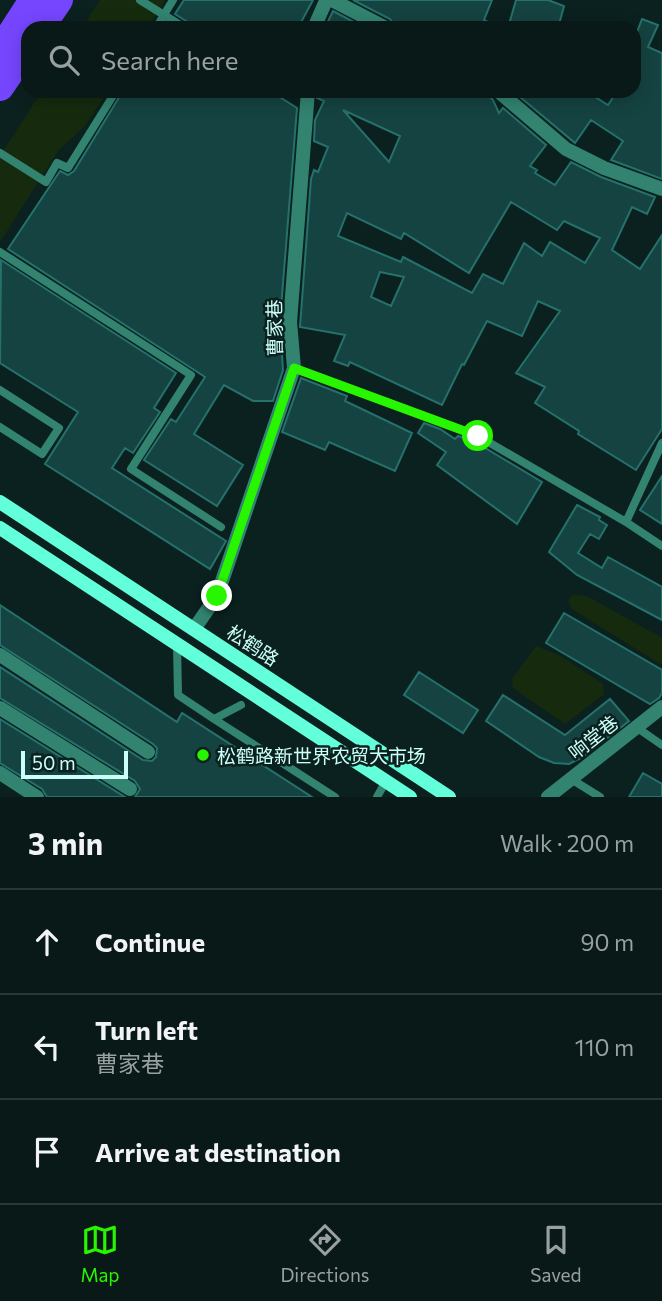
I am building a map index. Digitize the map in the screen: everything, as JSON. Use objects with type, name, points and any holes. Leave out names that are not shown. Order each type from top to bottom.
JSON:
[{"type":"highway","points":[[0,51],[21,32]]},
{"type":"highway","points":[[0,70],[21,41]]},
{"type":"highway","points":[[0,88],[21,56]]},
{"type":"main road","name":"松鹤路","points":[[0,502],[449,797]]},
{"type":"main road","points":[[0,528],[410,797]]},
{"type":"street","points":[[317,21],[325,3],[331,0],[372,21]]},
{"type":"street","name":"曹家巷","points":[[194,629],[217,596],[294,368],[290,322],[307,98]]},
{"type":"street","points":[[506,98],[566,149],[604,168],[662,189]]},
{"type":"street","points":[[0,655],[148,752]]},
{"type":"street","name":"响堂巷","points":[[548,797],[662,707]]},
{"type":"street","points":[[0,708],[130,789]]},
{"type":"street","points":[[0,773],[37,797]]},
{"type":"lane","points":[[140,0],[174,21]]},
{"type":"lane","points":[[160,21],[173,0]]},
{"type":"lane","points":[[0,153],[46,181],[57,163],[68,168],[112,98]]},
{"type":"lane","points":[[0,252],[191,374],[131,469],[221,527]]},
{"type":"lane","points":[[294,368],[478,436],[626,522],[662,546]]},
{"type":"lane","points":[[0,390],[59,428],[42,454],[0,427]]},
{"type":"lane","points":[[626,522],[662,443]]},
{"type":"lane","points":[[177,644],[178,695],[335,797]]},
{"type":"lane","points":[[214,719],[241,705]]},
{"type":"lane","points":[[636,727],[662,745]]},
{"type":"lane","points":[[571,779],[600,797]]},
{"type":"lane","points":[[377,797],[386,781]]},
{"type":"green space","points":[[100,0],[165,0],[152,21],[86,21]]},
{"type":"green space","points":[[37,98],[103,98],[85,126],[58,151],[0,242],[0,156]]},
{"type":"green space","points":[[572,595],[587,596],[662,638],[662,665],[572,609],[568,600]]},
{"type":"green space","points":[[536,646],[561,656],[603,684],[604,694],[565,724],[513,688],[512,679]]},
{"type":"building","points":[[184,0],[313,0],[302,21],[186,21],[175,14]]},
{"type":"building","points":[[353,0],[492,0],[486,21],[390,19]]},
{"type":"building","points":[[516,0],[548,0],[564,6],[560,21],[510,21]]},
{"type":"building","points":[[333,11],[352,21],[328,21]]},
{"type":"building","points":[[642,19],[658,25],[648,47],[662,53],[662,179],[611,160],[623,141],[591,120],[575,143],[521,98],[597,98],[608,105],[612,98],[641,98]]},
{"type":"building","points":[[119,98],[281,98],[297,108],[280,321],[283,370],[273,401],[253,401],[224,385],[194,434],[243,465],[217,506],[144,460],[171,419],[176,422],[205,377],[8,249],[60,171],[68,175],[74,171]]},
{"type":"building","points":[[317,98],[491,98],[499,113],[503,108],[546,145],[530,166],[537,170],[535,173],[555,185],[571,162],[601,177],[655,197],[647,214],[632,207],[612,250],[640,269],[662,235],[662,429],[636,470],[535,403],[545,387],[516,373],[560,311],[538,301],[522,336],[487,321],[442,405],[350,362],[348,366],[334,361],[345,335],[300,327],[311,179],[314,170],[318,172],[328,147],[314,141],[315,120],[324,101]],"holes":[[[343,110],[400,136],[389,162]],[[511,202],[557,230],[564,221],[600,238],[585,263],[550,242],[542,256],[524,243],[503,284],[483,274],[472,293],[403,257],[401,262],[338,236],[347,213],[401,239],[404,233],[469,273]],[[380,272],[404,277],[391,306],[371,297]]]},
{"type":"building","points":[[1,260],[176,373],[154,408],[160,412],[133,453],[125,448],[112,468],[226,541],[210,569],[45,464],[78,412],[0,363]]},
{"type":"building","points":[[301,378],[347,396],[345,401],[412,433],[395,471],[329,442],[325,450],[282,432]]},
{"type":"building","points":[[424,423],[455,439],[458,436],[475,442],[542,482],[517,524],[437,465],[446,452],[418,433]]},
{"type":"building","points":[[662,476],[662,524],[640,510]]},
{"type":"building","points":[[577,505],[600,517],[599,520],[607,525],[599,539],[590,534],[578,553],[602,568],[608,557],[662,587],[662,620],[577,575],[549,552]]},
{"type":"building","points":[[0,605],[177,722],[182,713],[312,797],[135,797],[140,789],[135,781],[0,698],[0,667],[143,760],[152,761],[156,757],[157,748],[153,744],[0,645]]},
{"type":"building","points":[[564,613],[662,670],[662,693],[659,698],[650,704],[546,643]]},
{"type":"building","points":[[419,672],[478,710],[463,733],[404,695]]},
{"type":"building","points":[[503,695],[565,735],[610,699],[629,721],[583,757],[569,764],[554,763],[539,757],[486,721]]},
{"type":"building","points":[[0,719],[125,797],[47,797],[42,789],[0,763]]},
{"type":"building","points":[[643,773],[662,784],[662,797],[629,797]]},
{"type":"place","name":"松鹤路新世界农贸大市场","points":[[203,755]]},
{"type":"route","points":[[217,596],[294,368],[478,436]]}]
